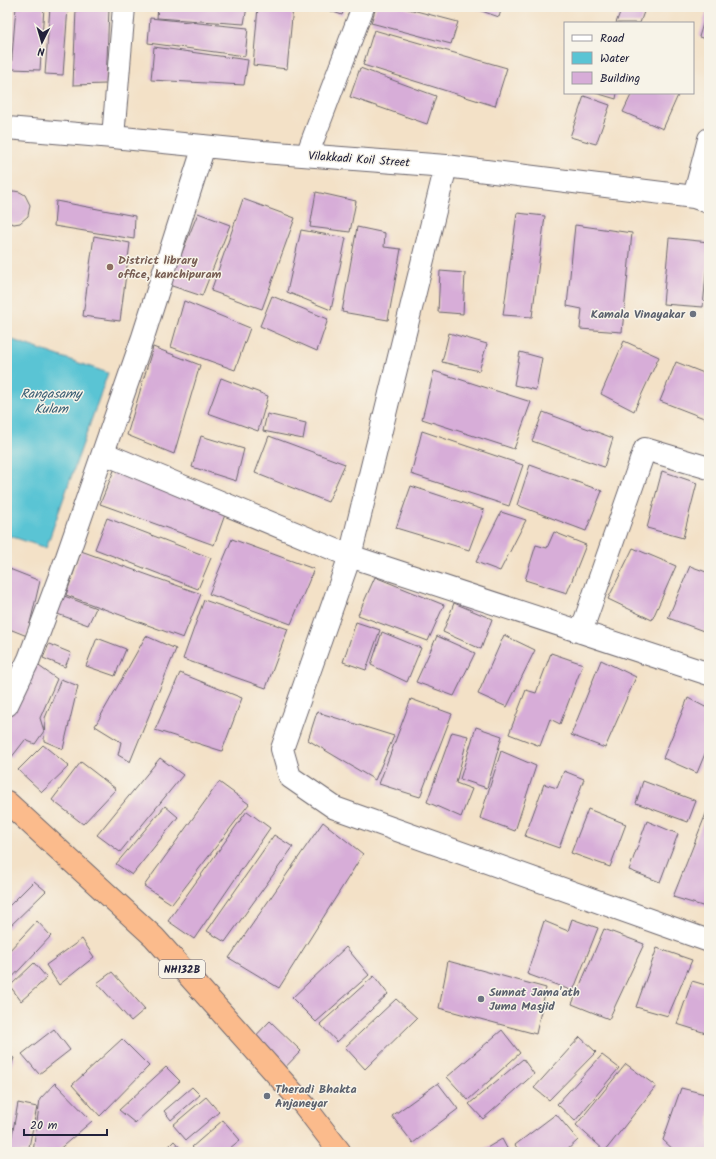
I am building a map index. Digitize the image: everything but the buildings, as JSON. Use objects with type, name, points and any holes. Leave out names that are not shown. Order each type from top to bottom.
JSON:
[{"type":"highway","name":"NH132B","points":[[7,802],[154,937],[304,1105],[340,1152]]},
{"type":"street","points":[[113,137],[124,7]]},
{"type":"street","points":[[307,155],[363,7]]},
{"type":"street","name":"Vilakkadi Koil Street","points":[[7,128],[446,166],[702,199]]},
{"type":"street","points":[[702,199],[709,139]]},
{"type":"street","points":[[7,706],[30,659],[67,557],[143,337],[204,146]]},
{"type":"street","points":[[446,166],[350,556],[282,749],[290,777],[335,808],[709,941]]},
{"type":"street","points":[[581,632],[645,449],[709,468]]},
{"type":"street","points":[[103,452],[350,556],[709,674]]},
{"type":"water","name":"Rangasamy Kulam","points":[[7,338],[108,373],[46,548],[7,535]]},
{"type":"place","name":"District library office, kanchipuram","points":[[110,267]]},
{"type":"place","name":"Kamala Vinayakar","points":[[693,314]]},
{"type":"place","name":"Sunnat Jama'ath Juma Masjid","points":[[481,999]]},
{"type":"place","name":"Theradi Bhakta Anjaneyar","points":[[267,1096]]}]
